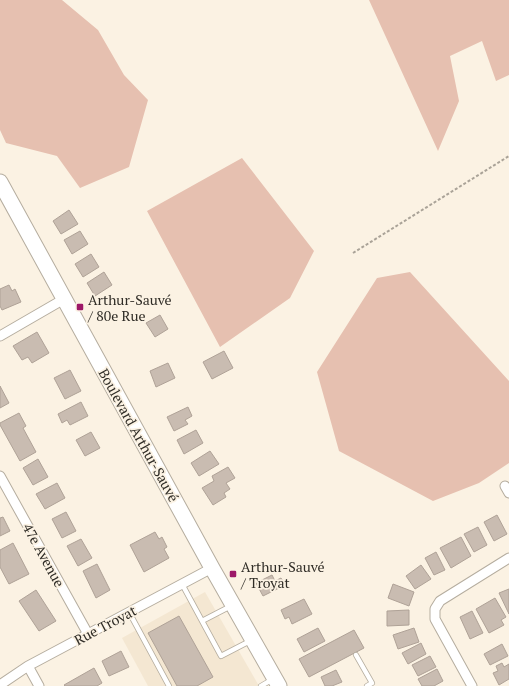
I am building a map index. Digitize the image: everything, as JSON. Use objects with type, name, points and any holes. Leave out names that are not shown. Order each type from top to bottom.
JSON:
[{"type":"main road","name":"Boulevard Arthur-Sauvé","points":[[0,182],[212,568],[277,682]]},
{"type":"street","points":[[0,336],[64,299]]},
{"type":"street","name":"47e Avenue","points":[[0,476],[88,634]]},
{"type":"street","points":[[472,686],[435,619],[435,609],[440,600],[509,558]]},
{"type":"street","name":"Rue Troyat","points":[[0,685],[28,666],[212,568]]},
{"type":"street","points":[[28,666],[39,686]]},
{"type":"lane","points":[[182,584],[221,656],[252,639]]},
{"type":"lane","points":[[202,621],[233,605]]},
{"type":"lane","points":[[129,612],[170,686]]},
{"type":"lane","points":[[356,655],[372,683],[367,686]]},
{"type":"lane","points":[[261,686],[277,682]]},
{"type":"path","points":[[353,253],[509,156]]},
{"type":"shaded area","points":[[0,0],[62,0],[98,30],[124,75],[148,100],[129,167],[80,188],[57,156],[6,143],[0,130]]},
{"type":"shaded area","points":[[369,0],[509,0],[509,75],[496,81],[482,41],[450,56],[459,101],[438,151]]},
{"type":"shaded area","points":[[242,158],[314,251],[290,298],[220,347],[147,211]]},
{"type":"shaded area","points":[[410,272],[509,381],[509,463],[479,483],[433,501],[339,451],[317,372],[377,278]]},
{"type":"shaded area","points":[[205,592],[259,686],[148,686],[122,638]]},
{"type":"building","points":[[69,210],[78,224],[61,234],[53,221]]},
{"type":"building","points":[[80,231],[88,244],[72,254],[64,240]]},
{"type":"building","points":[[91,254],[99,267],[83,277],[75,264]]},
{"type":"building","points":[[104,272],[112,285],[95,296],[87,283]]},
{"type":"building","points":[[9,285],[12,291],[15,289],[21,302],[2,310],[0,306],[0,289]]},
{"type":"building","points":[[160,315],[168,329],[155,337],[146,323]]},
{"type":"building","points":[[37,332],[49,353],[32,363],[28,357],[22,360],[13,346]]},
{"type":"building","points":[[224,351],[233,368],[212,379],[203,362]]},
{"type":"building","points":[[168,363],[175,378],[156,387],[150,371]]},
{"type":"building","points":[[70,370],[81,391],[65,399],[54,378]]},
{"type":"building","points":[[0,386],[9,403],[0,408]]},
{"type":"building","points":[[81,402],[88,416],[70,425],[67,420],[62,423],[58,414]]},
{"type":"building","points":[[188,407],[192,416],[185,420],[188,424],[174,431],[167,417]]},
{"type":"building","points":[[19,413],[26,426],[23,428],[36,452],[20,461],[0,425],[0,423]]},
{"type":"building","points":[[196,430],[203,443],[184,454],[177,440]]},
{"type":"building","points":[[91,432],[100,448],[85,456],[76,440]]},
{"type":"building","points":[[210,451],[219,464],[199,476],[191,463]]},
{"type":"building","points":[[38,459],[48,477],[33,485],[23,468]]},
{"type":"building","points":[[228,467],[235,478],[226,483],[230,489],[224,493],[226,497],[213,505],[202,488],[214,481],[212,476]]},
{"type":"building","points":[[57,483],[65,498],[45,509],[36,494]]},
{"type":"building","points":[[66,512],[76,531],[62,538],[52,519]]},
{"type":"building","points":[[497,515],[507,534],[494,541],[484,522]]},
{"type":"building","points":[[3,517],[10,531],[0,536],[0,518]]},
{"type":"building","points":[[478,527],[487,545],[474,552],[464,534]]},
{"type":"building","points":[[155,532],[159,539],[162,537],[167,547],[164,549],[169,558],[144,572],[130,545]]},
{"type":"building","points":[[461,537],[471,556],[451,568],[440,548]]},
{"type":"building","points":[[81,539],[92,558],[78,566],[67,546]]},
{"type":"building","points":[[13,543],[29,574],[9,584],[0,567],[0,550]]},
{"type":"building","points":[[436,552],[445,570],[434,575],[425,558]]},
{"type":"building","points":[[97,564],[110,590],[96,598],[83,571]]},
{"type":"building","points":[[421,565],[431,579],[415,589],[406,576]]},
{"type":"building","points":[[272,575],[275,581],[281,578],[285,585],[263,596],[256,583]]},
{"type":"building","points":[[393,584],[414,592],[409,606],[388,598]]},
{"type":"building","points":[[509,589],[509,614],[499,593]]},
{"type":"building","points":[[36,590],[56,621],[39,631],[19,601]]},
{"type":"building","points":[[495,598],[506,617],[501,620],[504,625],[489,633],[476,609]]},
{"type":"building","points":[[304,599],[312,614],[292,624],[289,617],[285,619],[281,610]]},
{"type":"building","points":[[409,610],[409,625],[387,626],[387,611]]},
{"type":"building","points":[[472,611],[483,633],[470,639],[460,617]]},
{"type":"building","points":[[179,616],[213,677],[197,686],[177,686],[148,633]]},
{"type":"building","points":[[318,628],[325,641],[304,652],[297,639]]},
{"type":"building","points":[[414,628],[419,642],[398,649],[393,635]]},
{"type":"building","points":[[354,630],[364,648],[309,677],[299,659]]},
{"type":"building","points":[[421,643],[426,654],[408,664],[402,653]]},
{"type":"building","points":[[502,644],[508,656],[490,665],[484,654]]},
{"type":"building","points":[[121,651],[129,667],[109,676],[102,661]]},
{"type":"building","points":[[430,656],[436,667],[418,676],[412,665]]},
{"type":"building","points":[[502,663],[504,667],[509,664],[509,679],[499,685],[493,673],[498,671],[496,666]]},
{"type":"building","points":[[94,668],[102,683],[97,686],[64,685]]},
{"type":"building","points":[[437,669],[443,681],[434,686],[422,686],[418,679]]},
{"type":"building","points":[[336,670],[342,682],[332,686],[325,686],[321,677]]},
{"type":"place","name":"Arthur-Sauvé / 80e Rue","points":[[80,307]]},
{"type":"place","name":"Arthur-Sauvé / Troyat","points":[[233,574]]}]
